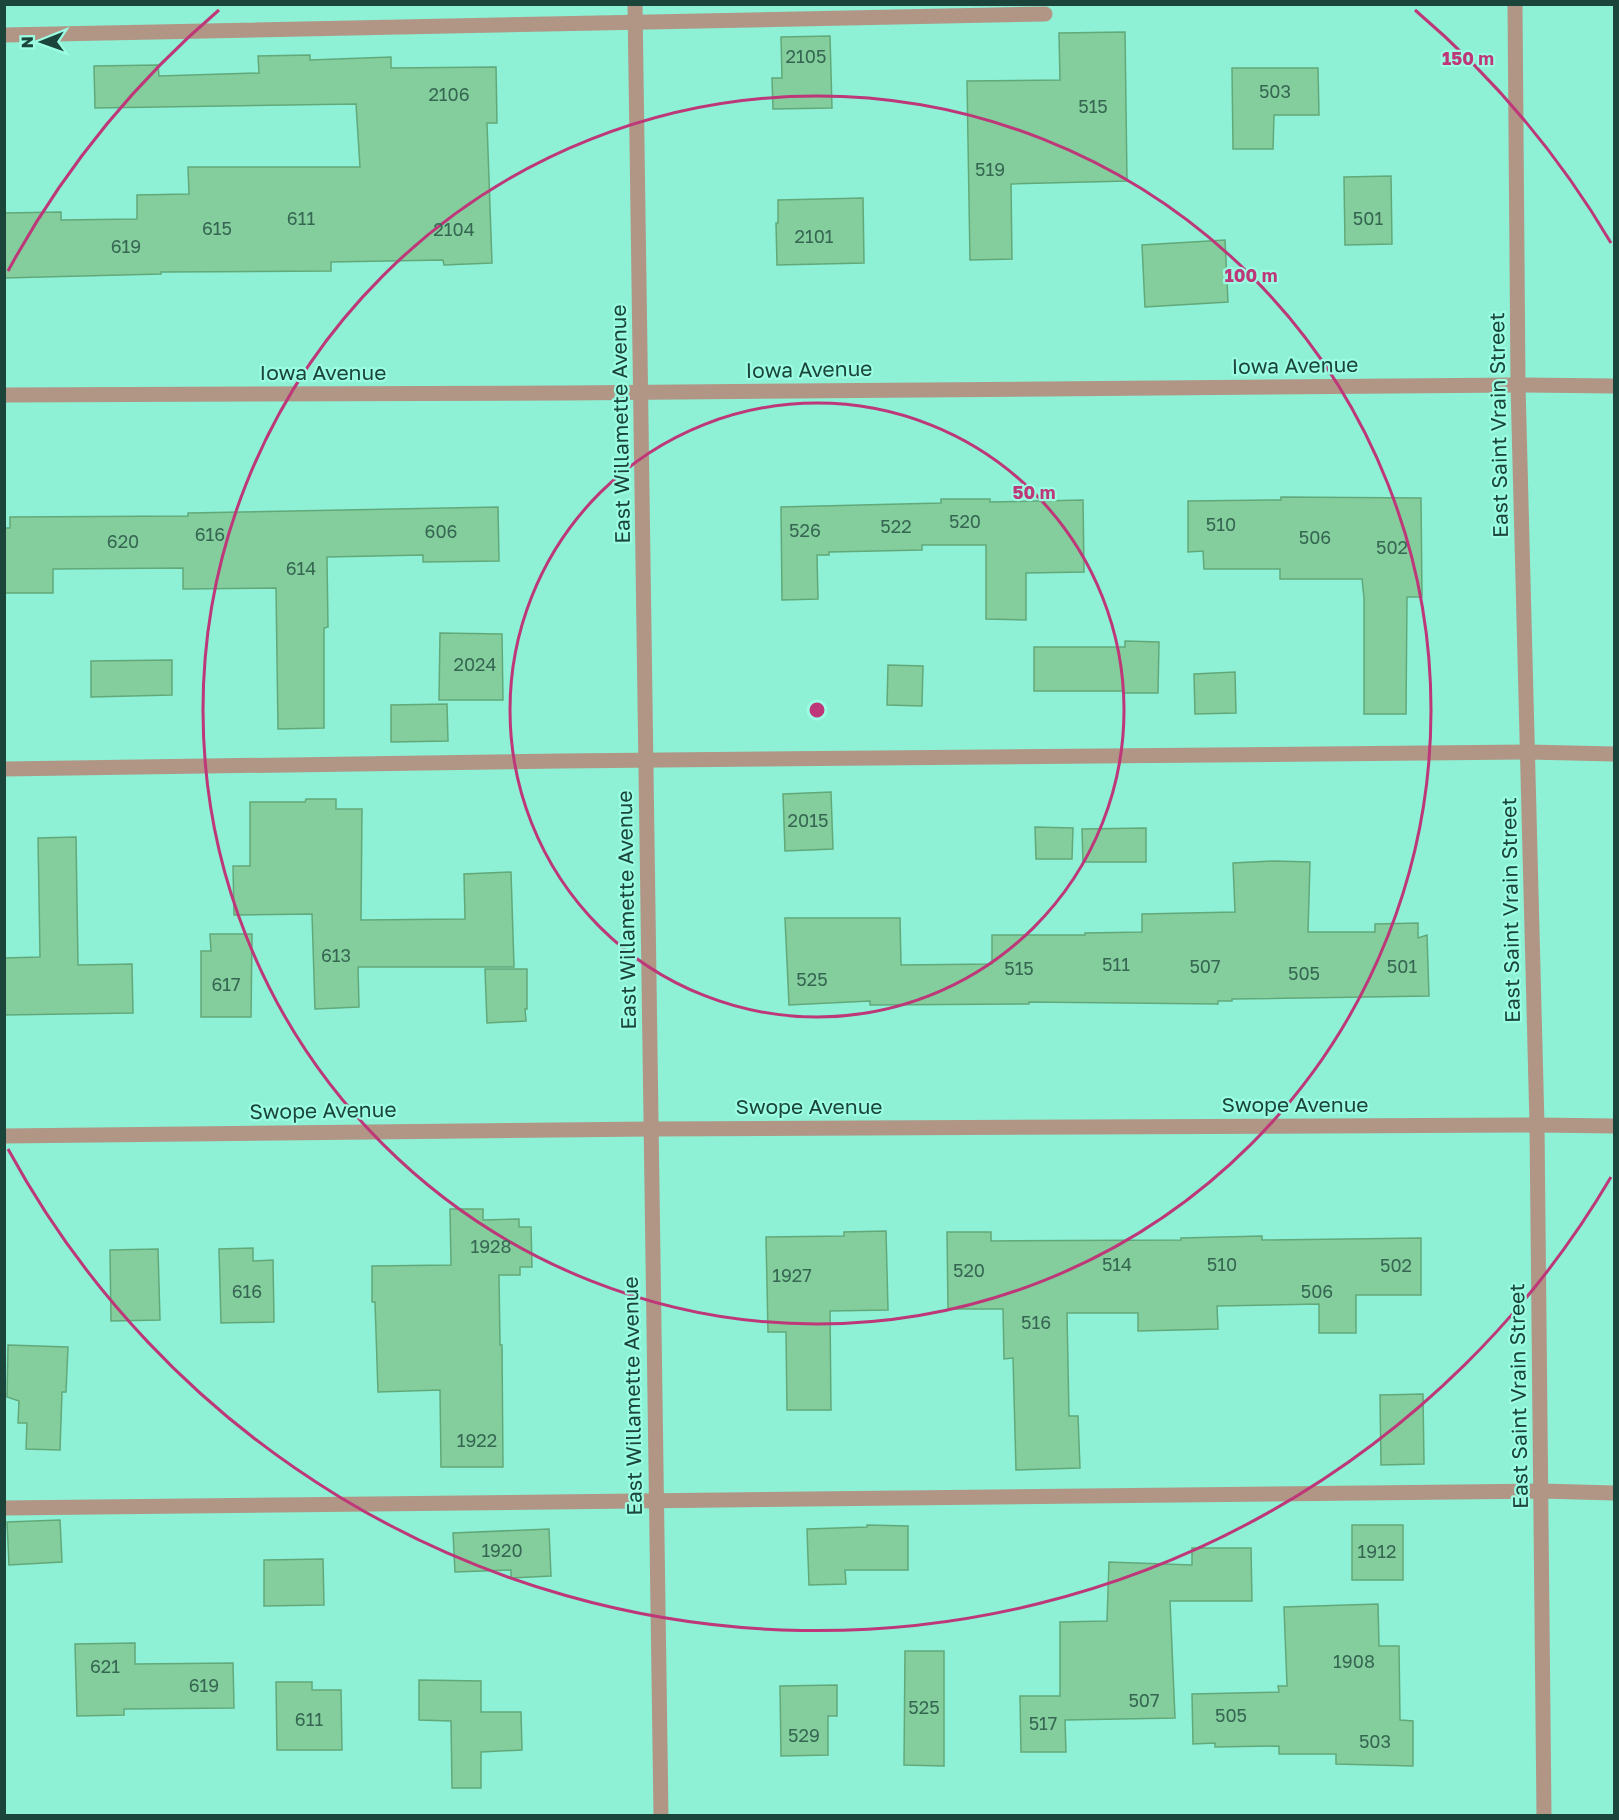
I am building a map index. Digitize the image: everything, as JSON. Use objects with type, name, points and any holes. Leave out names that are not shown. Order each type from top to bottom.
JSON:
[{"type":"street","name":"East Willamette Avenue","points":[[635,4],[661,1815]]},
{"type":"street","name":"East Saint Vrain Street","points":[[1515,4],[1518,385],[1537,1125],[1544,1815]]},
{"type":"street","points":[[4,35],[1045,14]]},
{"type":"street","name":"Iowa Avenue","points":[[4,395],[1614,386]]},
{"type":"street","points":[[4,769],[646,760],[1614,753]]},
{"type":"street","name":"Swope Avenue","points":[[4,1136],[650,1129],[1614,1126]]},
{"type":"street","points":[[4,1508],[1541,1491],[1614,1493]]},
{"type":"building","points":[[1125,32],[1127,181],[1011,184],[1012,259],[970,260],[967,81],[1060,80],[1059,33]]},
{"type":"building","points":[[830,36],[832,108],[773,109],[772,78],[782,78],[781,37]]},
{"type":"building","points":[[310,55],[310,60],[391,57],[391,68],[496,67],[497,123],[487,123],[492,263],[444,265],[443,260],[331,262],[331,271],[161,272],[161,274],[4,278],[4,213],[61,212],[61,220],[137,219],[137,195],[189,194],[188,167],[360,167],[356,104],[95,108],[94,66],[158,65],[159,76],[259,73],[258,56]]},
{"type":"building","points":[[1232,68],[1318,68],[1319,115],[1274,115],[1273,149],[1233,149]]},
{"type":"building","points":[[1391,176],[1392,244],[1345,245],[1344,177]]},
{"type":"building","points":[[863,198],[864,263],[777,265],[778,200]]},
{"type":"building","points":[[1225,240],[1228,302],[1145,307],[1142,245]]},
{"type":"building","points":[[1281,497],[1421,498],[1422,597],[1407,597],[1406,714],[1364,714],[1362,579],[1280,579],[1280,569],[1204,569],[1203,551],[1188,552],[1188,501],[1281,500]]},
{"type":"building","points":[[941,499],[990,499],[990,502],[1083,500],[1084,572],[1026,573],[1026,620],[986,619],[986,545],[922,545],[922,550],[829,552],[829,555],[817,555],[818,599],[782,600],[781,507],[941,503]]},
{"type":"building","points":[[498,507],[499,561],[423,562],[423,555],[327,557],[328,627],[324,628],[324,728],[278,729],[276,588],[183,589],[183,568],[53,569],[53,593],[4,593],[4,528],[10,528],[10,517],[188,516],[188,513]]},
{"type":"building","points":[[440,633],[502,634],[503,700],[439,700]]},
{"type":"building","points":[[1125,641],[1159,642],[1158,693],[1034,691],[1034,647],[1125,647]]},
{"type":"building","points":[[172,660],[172,695],[91,697],[91,661]]},
{"type":"building","points":[[888,665],[923,666],[922,706],[887,705]]},
{"type":"building","points":[[1235,672],[1236,713],[1195,714],[1194,674]]},
{"type":"building","points":[[447,704],[448,741],[391,742],[391,705]]},
{"type":"building","points":[[831,792],[833,849],[785,851],[783,794]]},
{"type":"building","points":[[306,799],[336,799],[336,809],[362,809],[361,920],[465,919],[464,874],[511,872],[514,967],[358,967],[359,1007],[315,1009],[312,914],[234,915],[233,866],[250,866],[250,802],[305,802]]},
{"type":"building","points":[[1035,827],[1073,828],[1072,859],[1036,859]]},
{"type":"building","points":[[1146,828],[1146,862],[1083,862],[1082,829]]},
{"type":"building","points":[[76,837],[78,965],[132,964],[133,1013],[4,1015],[4,958],[40,957],[38,838]]},
{"type":"building","points":[[1310,862],[1308,932],[1375,932],[1375,924],[1418,923],[1418,938],[1427,935],[1429,996],[1232,999],[1232,1001],[1218,1001],[1218,1004],[1029,1002],[1029,1004],[870,1005],[870,1001],[789,1005],[785,918],[900,918],[901,965],[992,964],[992,935],[1085,935],[1085,933],[1142,932],[1142,914],[1235,912],[1233,863]]},
{"type":"building","points":[[210,934],[252,934],[251,1017],[201,1017],[201,951],[211,951]]},
{"type":"building","points":[[485,969],[527,969],[526,1021],[487,1023]]},
{"type":"building","points":[[450,1209],[483,1209],[483,1220],[519,1219],[519,1227],[531,1227],[532,1267],[520,1267],[520,1275],[499,1275],[503,1467],[441,1467],[440,1390],[378,1392],[372,1266],[451,1265]]},
{"type":"building","points":[[886,1231],[888,1310],[830,1311],[831,1410],[787,1410],[786,1332],[768,1332],[766,1237],[844,1236],[844,1232]]},
{"type":"building","points":[[947,1232],[991,1232],[991,1241],[1181,1240],[1181,1238],[1262,1236],[1262,1240],[1421,1238],[1421,1295],[1356,1295],[1356,1333],[1319,1333],[1319,1304],[1217,1306],[1218,1329],[1138,1331],[1138,1313],[1067,1313],[1069,1416],[1078,1416],[1080,1468],[1016,1470],[1013,1358],[1004,1359],[1003,1309],[948,1309]]},
{"type":"building","points":[[253,1248],[253,1261],[273,1260],[274,1322],[221,1323],[219,1249]]},
{"type":"building","points":[[158,1249],[160,1320],[111,1321],[110,1250]]},
{"type":"building","points":[[8,1345],[68,1347],[66,1392],[62,1392],[60,1450],[26,1449],[27,1423],[18,1423],[19,1401],[7,1397]]},
{"type":"building","points":[[1423,1394],[1424,1464],[1381,1465],[1380,1395]]},
{"type":"building","points":[[60,1520],[62,1562],[9,1565],[7,1522]]},
{"type":"building","points":[[867,1525],[908,1526],[908,1570],[845,1570],[846,1584],[809,1585],[807,1529],[867,1527]]},
{"type":"building","points":[[1352,1525],[1403,1525],[1403,1580],[1352,1580]]},
{"type":"building","points":[[549,1529],[551,1576],[511,1578],[511,1570],[455,1572],[453,1533]]},
{"type":"building","points":[[1192,1548],[1251,1548],[1252,1601],[1170,1601],[1175,1718],[1065,1720],[1066,1752],[1021,1752],[1020,1696],[1060,1696],[1060,1622],[1107,1621],[1109,1562],[1192,1565]]},
{"type":"building","points":[[323,1559],[324,1605],[264,1606],[264,1560]]},
{"type":"building","points":[[1378,1604],[1379,1646],[1399,1646],[1400,1720],[1413,1721],[1413,1766],[1336,1764],[1336,1754],[1279,1754],[1279,1746],[1215,1747],[1215,1743],[1193,1744],[1192,1694],[1279,1692],[1278,1686],[1287,1686],[1284,1607]]},
{"type":"building","points":[[135,1643],[135,1664],[233,1663],[234,1708],[124,1709],[124,1715],[77,1716],[75,1644]]},
{"type":"building","points":[[905,1651],[944,1651],[944,1766],[904,1765]]},
{"type":"building","points":[[419,1680],[481,1681],[481,1712],[521,1712],[522,1750],[481,1752],[481,1788],[452,1788],[451,1721],[419,1720]]},
{"type":"building","points":[[276,1682],[312,1682],[312,1690],[341,1690],[342,1750],[277,1750]]},
{"type":"building","points":[[837,1685],[837,1716],[828,1716],[828,1755],[781,1756],[780,1686]]}]
